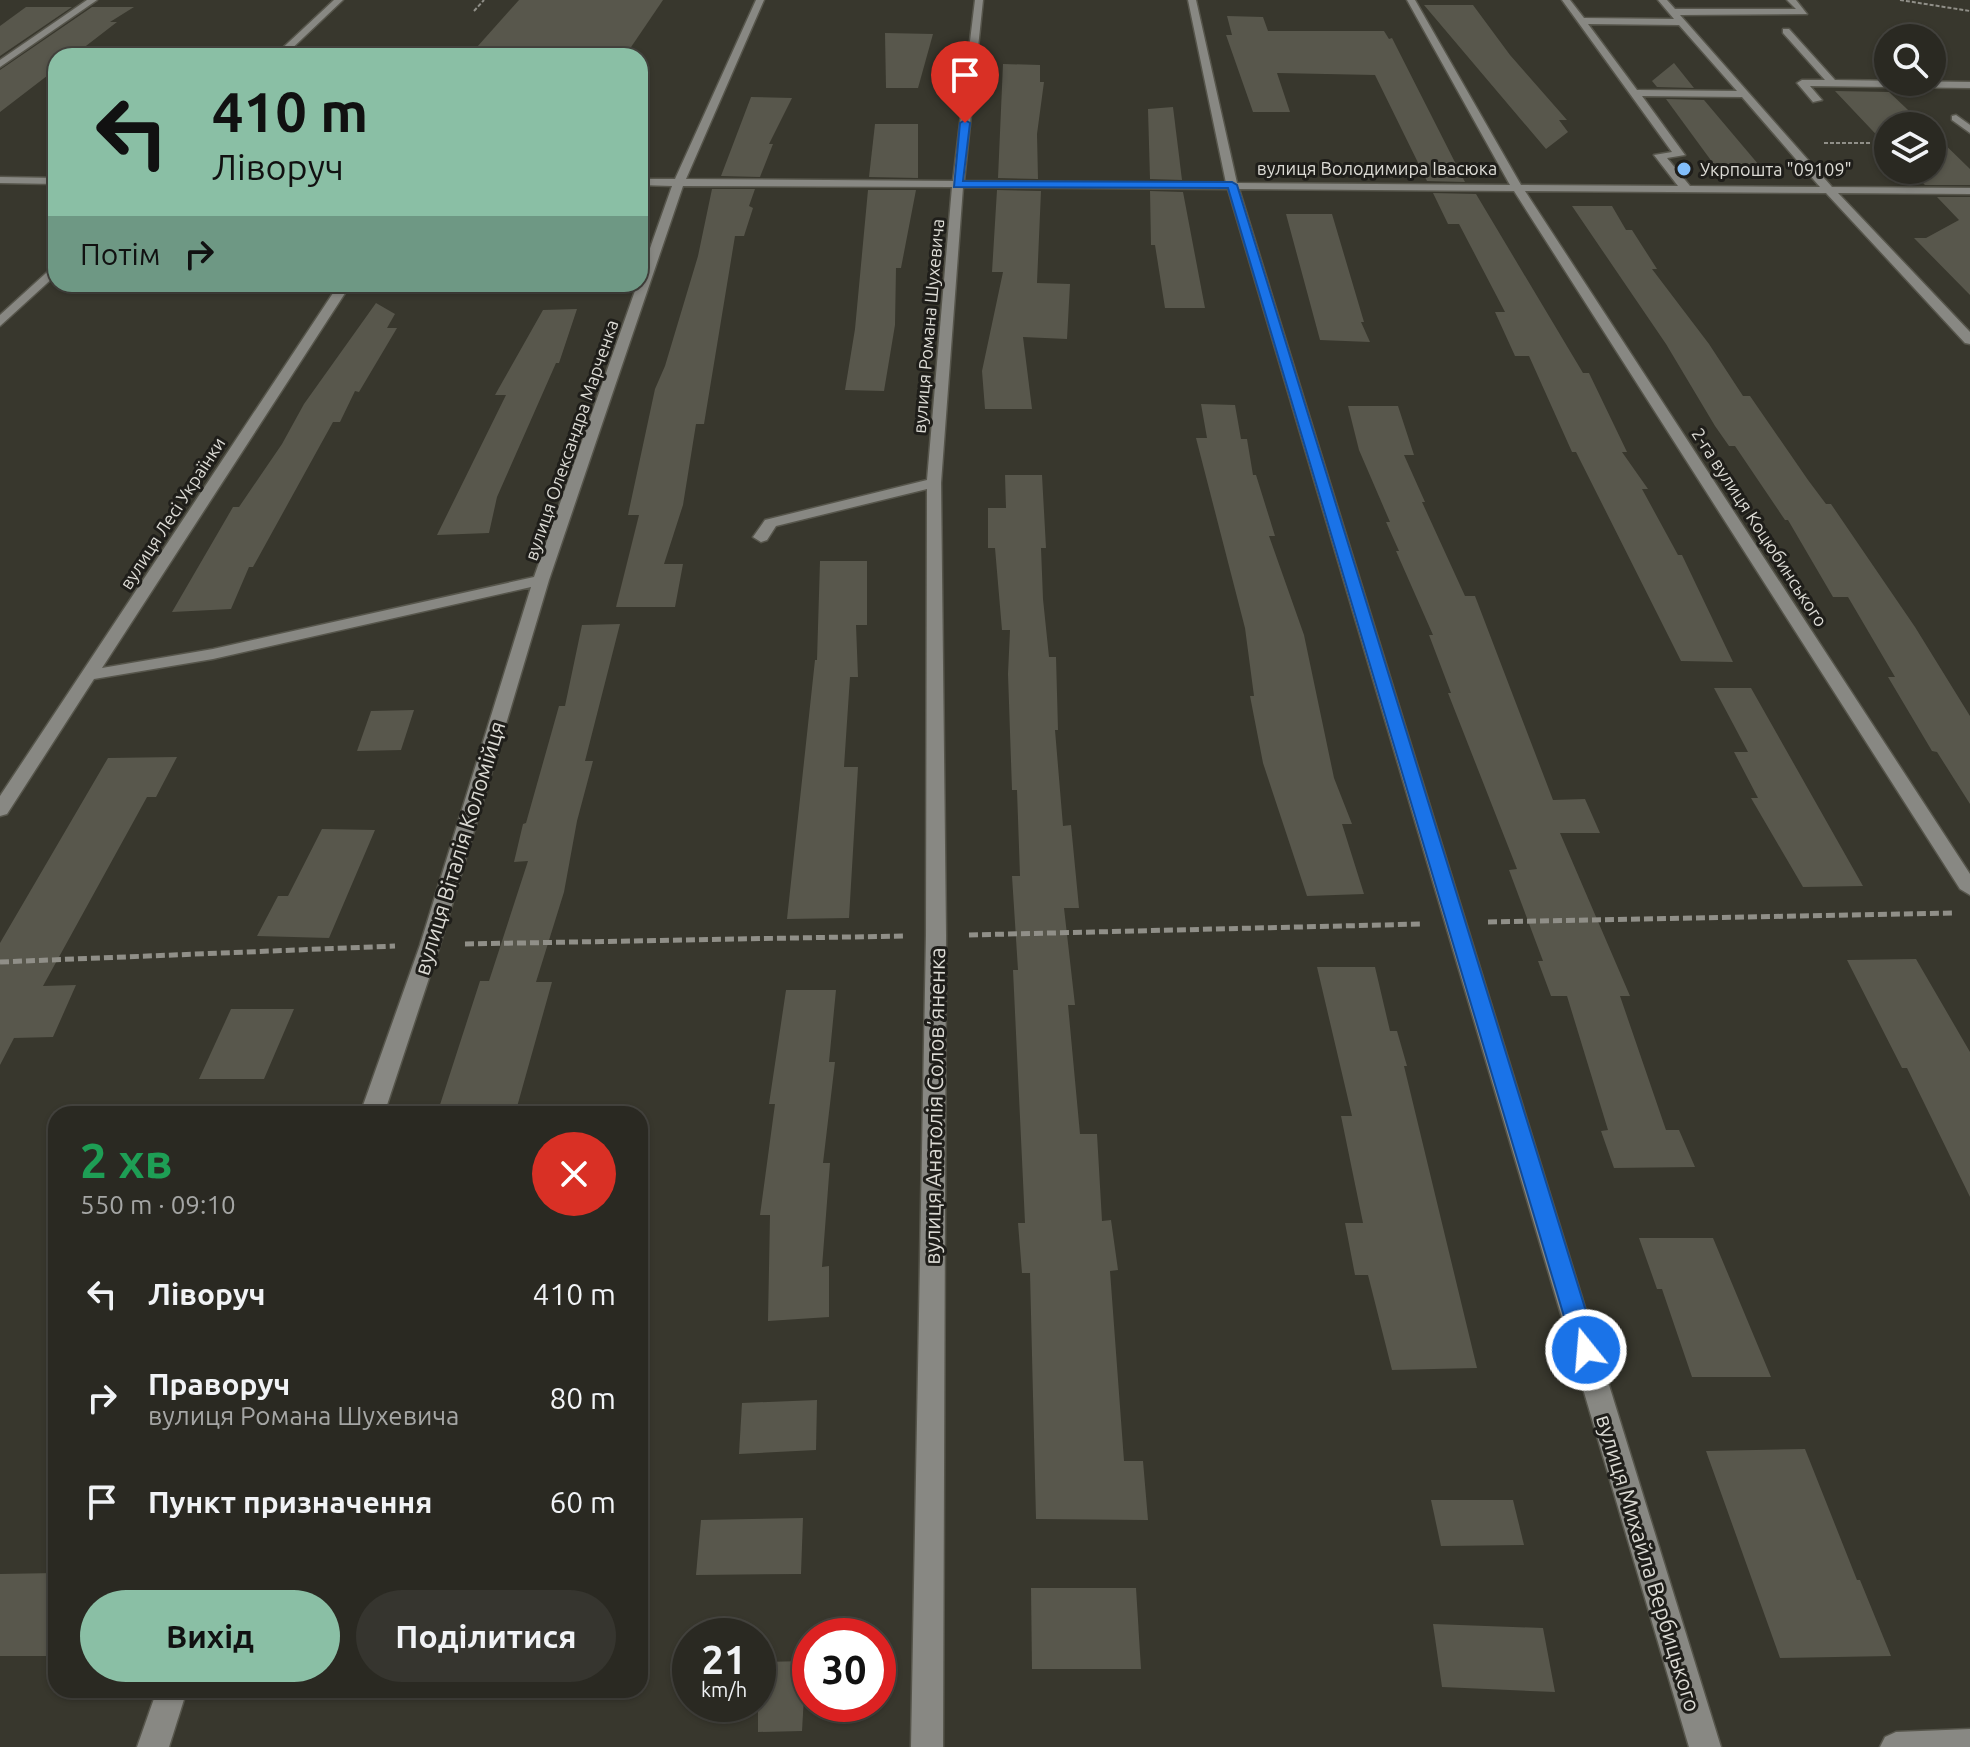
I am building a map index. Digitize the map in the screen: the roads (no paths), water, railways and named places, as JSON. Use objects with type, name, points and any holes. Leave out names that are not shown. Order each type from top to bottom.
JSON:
[{"type":"street","points":[[0,64],[93,0]]},
{"type":"street","points":[[288,48],[339,0]]},
{"type":"street","name":"вулиця Олександра Марченка","points":[[648,271],[679,182],[760,0]]},
{"type":"street","name":"вулиця Романа Шухевича","points":[[934,474],[958,184],[979,0]]},
{"type":"street","name":"вулиця Михайла Вербицького","points":[[1192,0],[1232,185],[1705,1747]]},
{"type":"street","name":"2-га вулиця Коцюбинського","points":[[1411,0],[1517,187],[1970,889]]},
{"type":"street","points":[[1566,0],[1680,155],[1659,155],[1686,188]]},
{"type":"street","points":[[1662,0],[1828,189],[1970,340]]},
{"type":"street","points":[[1582,21],[1804,12],[1791,0]]},
{"type":"street","points":[[1786,31],[1833,84]]},
{"type":"street","points":[[1817,100],[1802,83],[1970,85]]},
{"type":"street","points":[[1636,93],[1745,94]]},
{"type":"street","points":[[1956,118],[1970,130]]},
{"type":"street","points":[[0,180],[48,181]]},
{"type":"street","name":"вулиця Володимира Івасюка","points":[[648,182],[1970,191]]},
{"type":"street","points":[[0,322],[48,276]]},
{"type":"street","name":"вулиця Лесі Українки","points":[[0,810],[340,292]]},
{"type":"street","name":"вулиця Олександра Марченка","points":[[541,580],[641,292]]},
{"type":"street","points":[[761,537],[770,523],[934,474]]},
{"type":"street","name":"вулиця Анатолія Соловʼяненка","points":[[927,1747],[936,935],[934,474]]},
{"type":"street","points":[[89,675],[213,654],[541,580]]},
{"type":"street","name":"вулиця Віталія Коломійця","points":[[375,1106],[430,945],[541,580]]},
{"type":"street","points":[[153,1747],[169,1698]]},
{"type":"street","points":[[1896,1747],[1970,1744]]},
{"type":"place","name":"Укрпошта \"09109\"","points":[[1684,169]]}]
